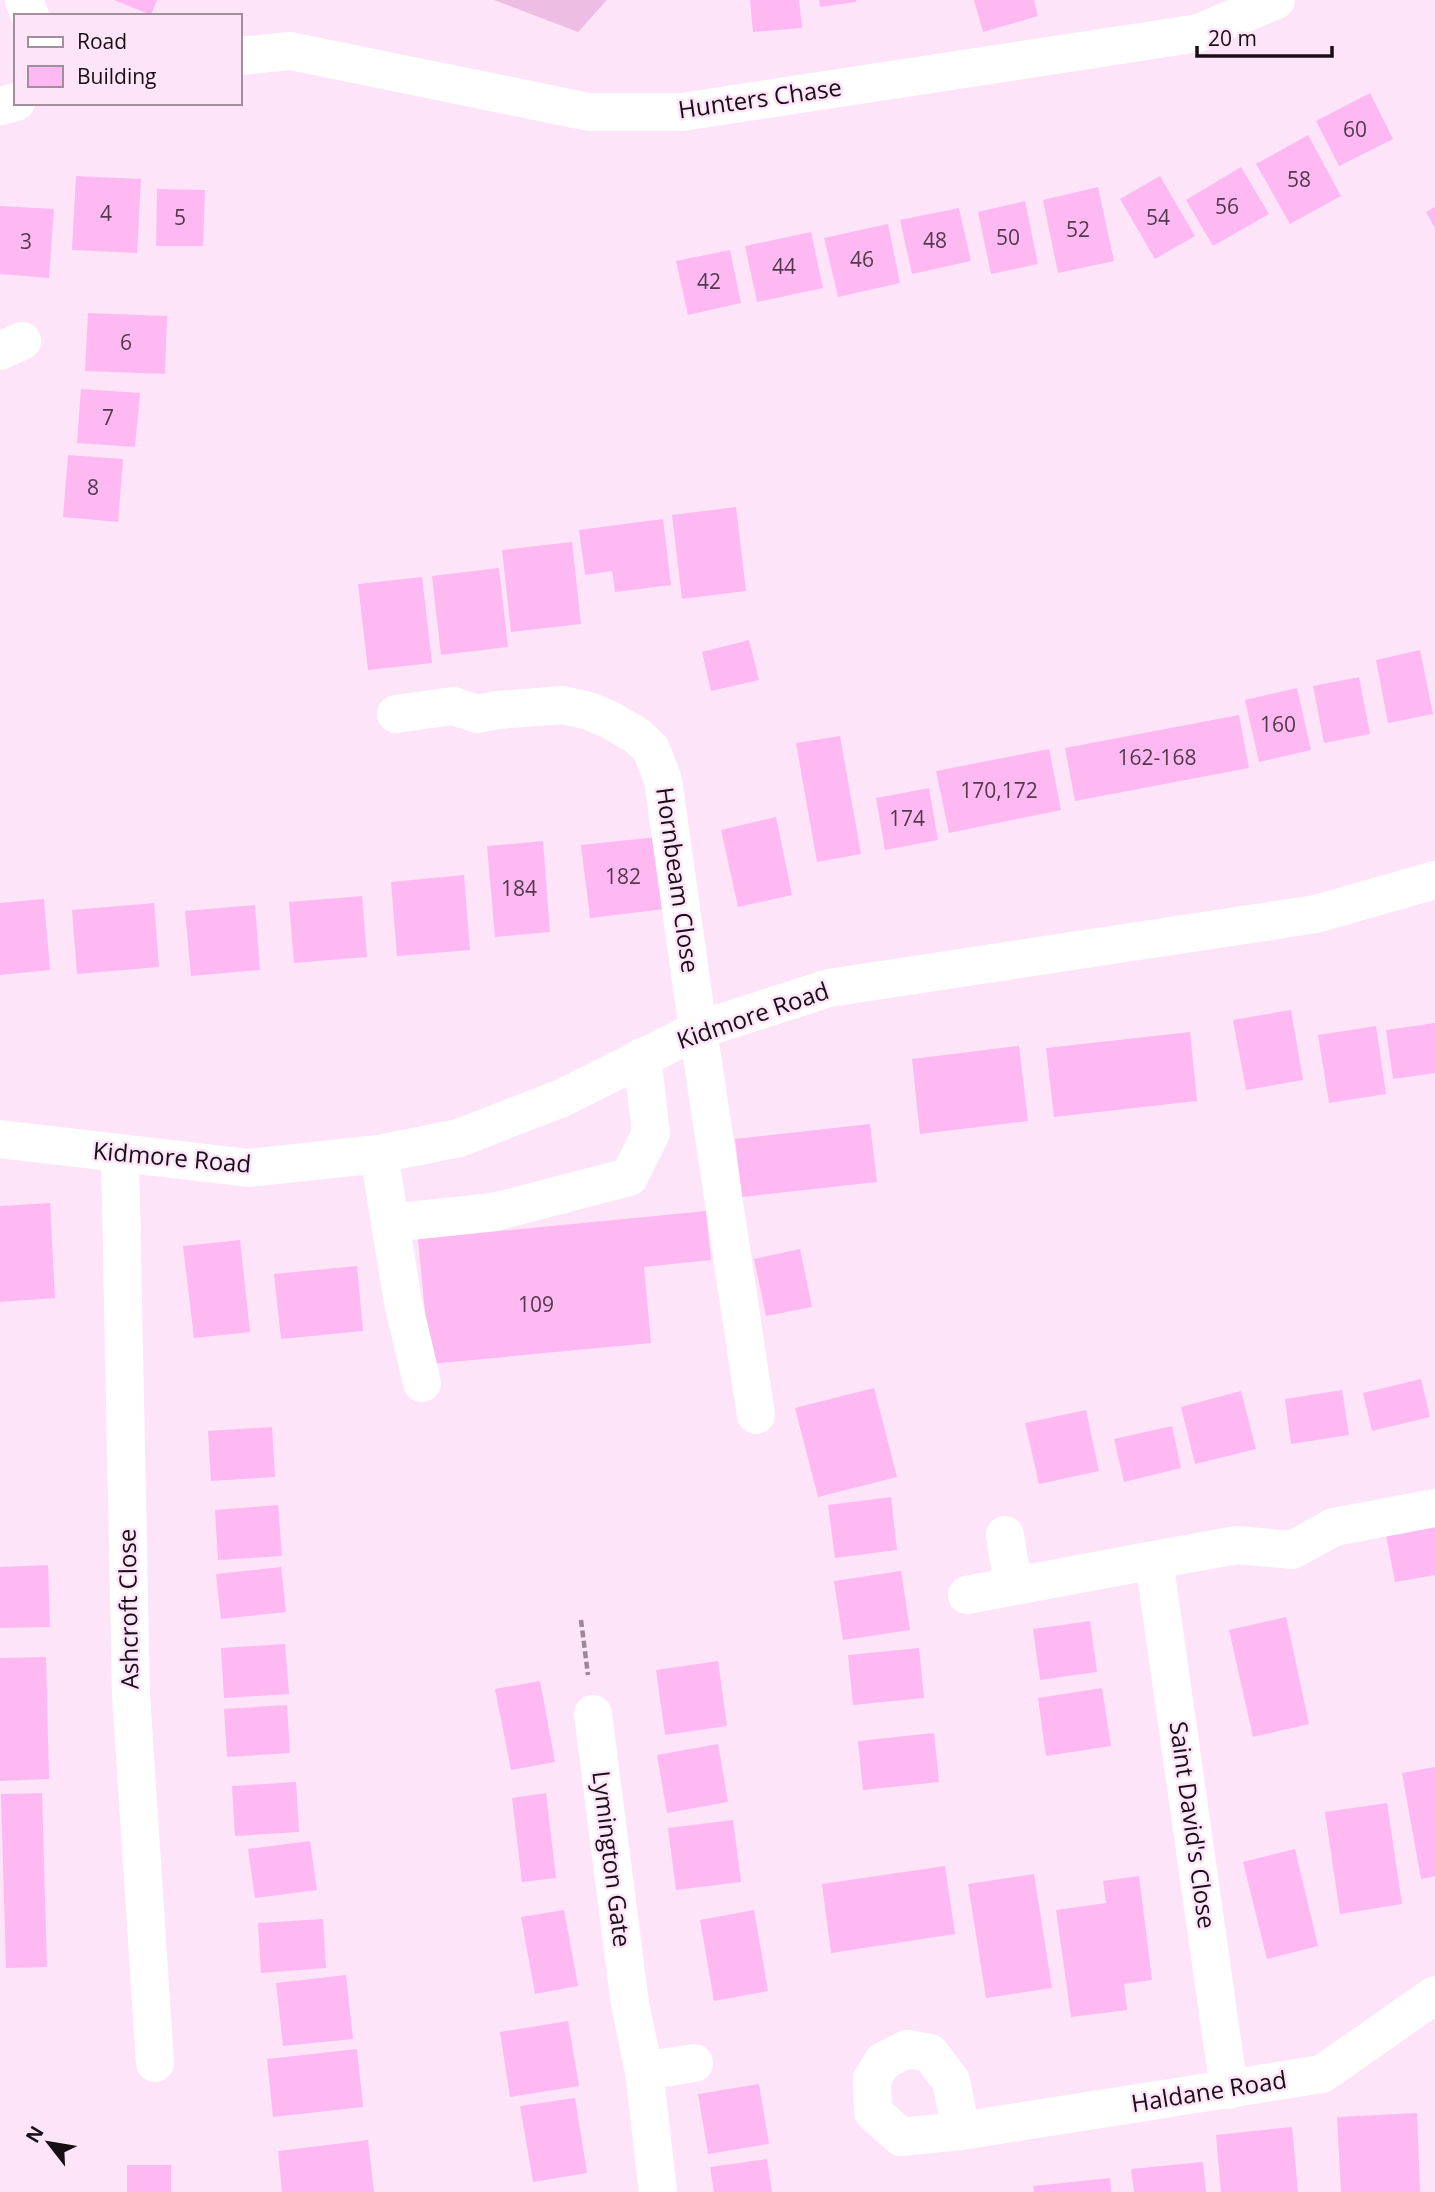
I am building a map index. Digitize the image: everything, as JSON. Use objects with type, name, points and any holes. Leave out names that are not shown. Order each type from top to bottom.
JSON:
[{"type":"street","name":"Hunters Chase","points":[[242,56],[290,51],[589,112],[682,112],[1199,33],[1276,0]]},
{"type":"street","name":"Hornbeam Close","points":[[396,714],[453,706],[477,714],[563,705],[589,711],[610,720],[635,735],[651,749],[663,780],[756,1415]]},
{"type":"street","name":"Kidmore Road","points":[[0,1139],[249,1168],[379,1154],[459,1138],[562,1098],[698,1030],[829,988],[1315,914],[1435,880]]},
{"type":"street","points":[[390,1223],[494,1212],[629,1177],[652,1133],[642,1058]]},
{"type":"street","name":"Ashcroft Close","points":[[120,1154],[131,1694],[155,2063]]},
{"type":"street","points":[[379,1154],[403,1303],[422,1384]]},
{"type":"street","points":[[967,1595],[1237,1545],[1292,1550],[1334,1527],[1435,1508]]},
{"type":"street","points":[[1004,1535],[1013,1585]]},
{"type":"street","name":"Saint David's Close","points":[[1154,1560],[1229,2090]]},
{"type":"street","name":"Lymington Gate","points":[[593,1714],[630,2004],[644,2071],[658,2192]]},
{"type":"street","name":"Haldane Road","points":[[961,2131],[1322,2074],[1435,1995]]},
{"type":"street","points":[[644,2071],[694,2063]]},
{"type":"path","points":[[581,1620],[593,1714]]},
{"type":"shaded area","points":[[494,0],[607,0],[578,32]]},
{"type":"building","points":[[114,0],[157,0],[151,14]]},
{"type":"building","points":[[750,0],[799,0],[802,28],[753,32]]},
{"type":"building","points":[[819,0],[856,0],[856,2],[820,7]]},
{"type":"building","points":[[974,0],[1034,0],[1038,16],[983,32]]},
{"type":"building","points":[[1370,93],[1393,139],[1339,166],[1316,121]]},
{"type":"building","points":[[1308,135],[1341,196],[1290,224],[1256,164]]},
{"type":"building","points":[[1241,167],[1269,214],[1213,246],[1186,200]]},
{"type":"building","points":[[76,176],[141,179],[137,253],[72,250]]},
{"type":"building","points":[[1160,176],[1195,236],[1155,259],[1120,199]]},
{"type":"building","points":[[1098,187],[1114,261],[1058,273],[1043,200]]},
{"type":"building","points":[[157,189],[205,190],[203,246],[156,246]]},
{"type":"building","points":[[1025,201],[1038,264],[991,274],[978,212]]},
{"type":"building","points":[[0,206],[54,209],[49,278],[0,274]]},
{"type":"building","points":[[1435,207],[1435,228],[1426,212]]},
{"type":"building","points":[[959,208],[971,261],[912,274],[900,220]]},
{"type":"building","points":[[888,224],[900,283],[838,297],[824,238]]},
{"type":"building","points":[[811,232],[823,288],[757,302],[745,246]]},
{"type":"building","points":[[730,250],[741,303],[688,315],[676,261]]},
{"type":"building","points":[[88,313],[167,316],[165,374],[85,371]]},
{"type":"building","points":[[81,389],[140,393],[135,447],[77,443]]},
{"type":"building","points":[[68,455],[123,459],[118,522],[63,517]]},
{"type":"building","points":[[736,507],[746,591],[682,599],[672,515]]},
{"type":"building","points":[[663,519],[671,585],[615,592],[612,571],[585,575],[579,530]]},
{"type":"building","points":[[572,542],[581,624],[511,632],[502,550]]},
{"type":"building","points":[[499,568],[508,647],[441,655],[432,576]]},
{"type":"building","points":[[422,577],[432,663],[368,670],[358,584]]},
{"type":"building","points":[[749,640],[759,680],[711,691],[702,652]]},
{"type":"building","points":[[1420,650],[1433,714],[1388,723],[1376,660]]},
{"type":"building","points":[[1359,677],[1370,734],[1324,743],[1313,686]]},
{"type":"building","points":[[1297,688],[1311,750],[1259,762],[1245,700]]},
{"type":"building","points":[[1239,715],[1249,768],[1075,801],[1065,748]]},
{"type":"building","points":[[840,736],[861,854],[817,862],[796,743]]},
{"type":"building","points":[[1049,749],[1061,810],[949,833],[936,771]]},
{"type":"building","points":[[929,788],[938,840],[885,850],[876,798]]},
{"type":"building","points":[[776,817],[792,895],[738,907],[721,830]]},
{"type":"building","points":[[657,837],[665,909],[590,918],[581,845]]},
{"type":"building","points":[[543,841],[550,932],[495,937],[487,846]]},
{"type":"building","points":[[464,875],[470,950],[397,956],[391,882]]},
{"type":"building","points":[[362,896],[367,957],[294,963],[289,902]]},
{"type":"building","points":[[44,899],[50,970],[0,975],[0,903]]},
{"type":"building","points":[[154,903],[159,967],[77,974],[72,910]]},
{"type":"building","points":[[255,905],[260,970],[191,976],[185,911]]},
{"type":"building","points":[[1291,1010],[1303,1080],[1246,1090],[1233,1020]]},
{"type":"building","points":[[1435,1023],[1435,1073],[1393,1079],[1386,1030]]},
{"type":"building","points":[[1376,1026],[1386,1094],[1329,1103],[1318,1035]]},
{"type":"building","points":[[1190,1032],[1197,1101],[1054,1117],[1046,1048]]},
{"type":"building","points":[[1019,1046],[1028,1121],[920,1134],[912,1059]]},
{"type":"building","points":[[870,1124],[877,1182],[742,1197],[735,1139]]},
{"type":"building","points":[[50,1203],[55,1298],[0,1302],[0,1206]]},
{"type":"building","points":[[706,1211],[711,1260],[644,1267],[651,1343],[430,1364],[418,1239]]},
{"type":"building","points":[[240,1240],[250,1332],[194,1338],[183,1246]]},
{"type":"building","points":[[800,1249],[812,1307],[766,1316],[754,1259]]},
{"type":"building","points":[[357,1266],[363,1331],[281,1339],[274,1274]]},
{"type":"building","points":[[1421,1379],[1430,1417],[1372,1431],[1363,1393]]},
{"type":"building","points":[[874,1388],[897,1477],[818,1497],[795,1408]]},
{"type":"building","points":[[1342,1390],[1349,1435],[1291,1444],[1285,1399]]},
{"type":"building","points":[[1241,1391],[1256,1449],[1195,1464],[1181,1407]]},
{"type":"building","points":[[1086,1410],[1099,1471],[1039,1484],[1025,1423]]},
{"type":"building","points":[[1172,1426],[1181,1468],[1124,1482],[1114,1439]]},
{"type":"building","points":[[272,1427],[275,1477],[211,1481],[208,1431]]},
{"type":"building","points":[[891,1497],[897,1550],[835,1558],[828,1505]]},
{"type":"building","points":[[278,1505],[282,1556],[218,1560],[215,1510]]},
{"type":"building","points":[[1435,1527],[1435,1575],[1395,1582],[1386,1535]]},
{"type":"building","points":[[48,1565],[50,1627],[0,1628],[0,1567]]},
{"type":"building","points":[[281,1567],[286,1612],[221,1619],[216,1574]]},
{"type":"building","points":[[901,1571],[910,1630],[843,1640],[834,1581]]},
{"type":"building","points":[[1286,1617],[1309,1724],[1253,1737],[1229,1630]]},
{"type":"building","points":[[1090,1621],[1097,1672],[1040,1680],[1033,1629]]},
{"type":"building","points":[[285,1644],[289,1694],[224,1698],[221,1648]]},
{"type":"building","points":[[919,1648],[924,1698],[853,1705],[848,1655]]},
{"type":"building","points":[[46,1657],[49,1779],[0,1781],[0,1658]]},
{"type":"building","points":[[718,1661],[727,1726],[665,1735],[656,1670]]},
{"type":"building","points":[[540,1681],[555,1762],[511,1770],[495,1689]]},
{"type":"building","points":[[1102,1688],[1111,1746],[1046,1756],[1038,1698]]},
{"type":"building","points":[[287,1705],[290,1753],[227,1757],[224,1709]]},
{"type":"building","points":[[934,1733],[939,1782],[863,1790],[858,1741]]},
{"type":"building","points":[[718,1744],[728,1802],[667,1813],[657,1755]]},
{"type":"building","points":[[1435,1767],[1435,1876],[1421,1879],[1402,1773]]},
{"type":"building","points":[[296,1782],[299,1832],[235,1836],[232,1786]]},
{"type":"building","points":[[42,1793],[47,1967],[6,1968],[1,1794]]},
{"type":"building","points":[[546,1793],[556,1878],[522,1882],[512,1798]]},
{"type":"building","points":[[1387,1803],[1402,1904],[1340,1914],[1325,1812]]},
{"type":"building","points":[[733,1820],[741,1882],[676,1890],[668,1828]]},
{"type":"building","points":[[310,1841],[317,1890],[255,1898],[248,1849]]},
{"type":"building","points":[[1295,1849],[1318,1946],[1267,1959],[1243,1862]]},
{"type":"building","points":[[945,1866],[955,1934],[831,1953],[822,1884]]},
{"type":"building","points":[[1034,1874],[1052,1988],[986,1998],[968,1884]]},
{"type":"building","points":[[1139,1876],[1152,1980],[1124,1984],[1127,2010],[1071,2017],[1056,1910],[1106,1903],[1103,1881]]},
{"type":"building","points":[[564,1910],[578,1986],[535,1994],[521,1917]]},
{"type":"building","points":[[754,1910],[768,1991],[714,2001],[700,1920]]},
{"type":"building","points":[[323,1919],[326,1968],[261,1973],[258,1923]]},
{"type":"building","points":[[346,1975],[353,2039],[283,2046],[276,1983]]},
{"type":"building","points":[[568,2021],[579,2086],[510,2097],[500,2032]]},
{"type":"building","points":[[357,2049],[363,2107],[273,2117],[267,2059]]},
{"type":"building","points":[[759,2084],[769,2144],[708,2154],[698,2094]]},
{"type":"building","points":[[575,2098],[587,2173],[533,2182],[520,2106]]},
{"type":"building","points":[[1417,2113],[1420,2192],[1341,2192],[1337,2117]]},
{"type":"building","points":[[1292,2127],[1298,2192],[1221,2192],[1216,2135]]},
{"type":"building","points":[[368,2140],[374,2192],[282,2192],[278,2151]]},
{"type":"building","points":[[767,2159],[772,2192],[714,2192],[710,2167]]},
{"type":"building","points":[[1203,2162],[1206,2192],[1134,2192],[1131,2169]]},
{"type":"building","points":[[127,2165],[171,2165],[171,2192],[127,2192]]},
{"type":"building","points":[[1110,2178],[1111,2192],[1034,2192],[1033,2186]]}]
